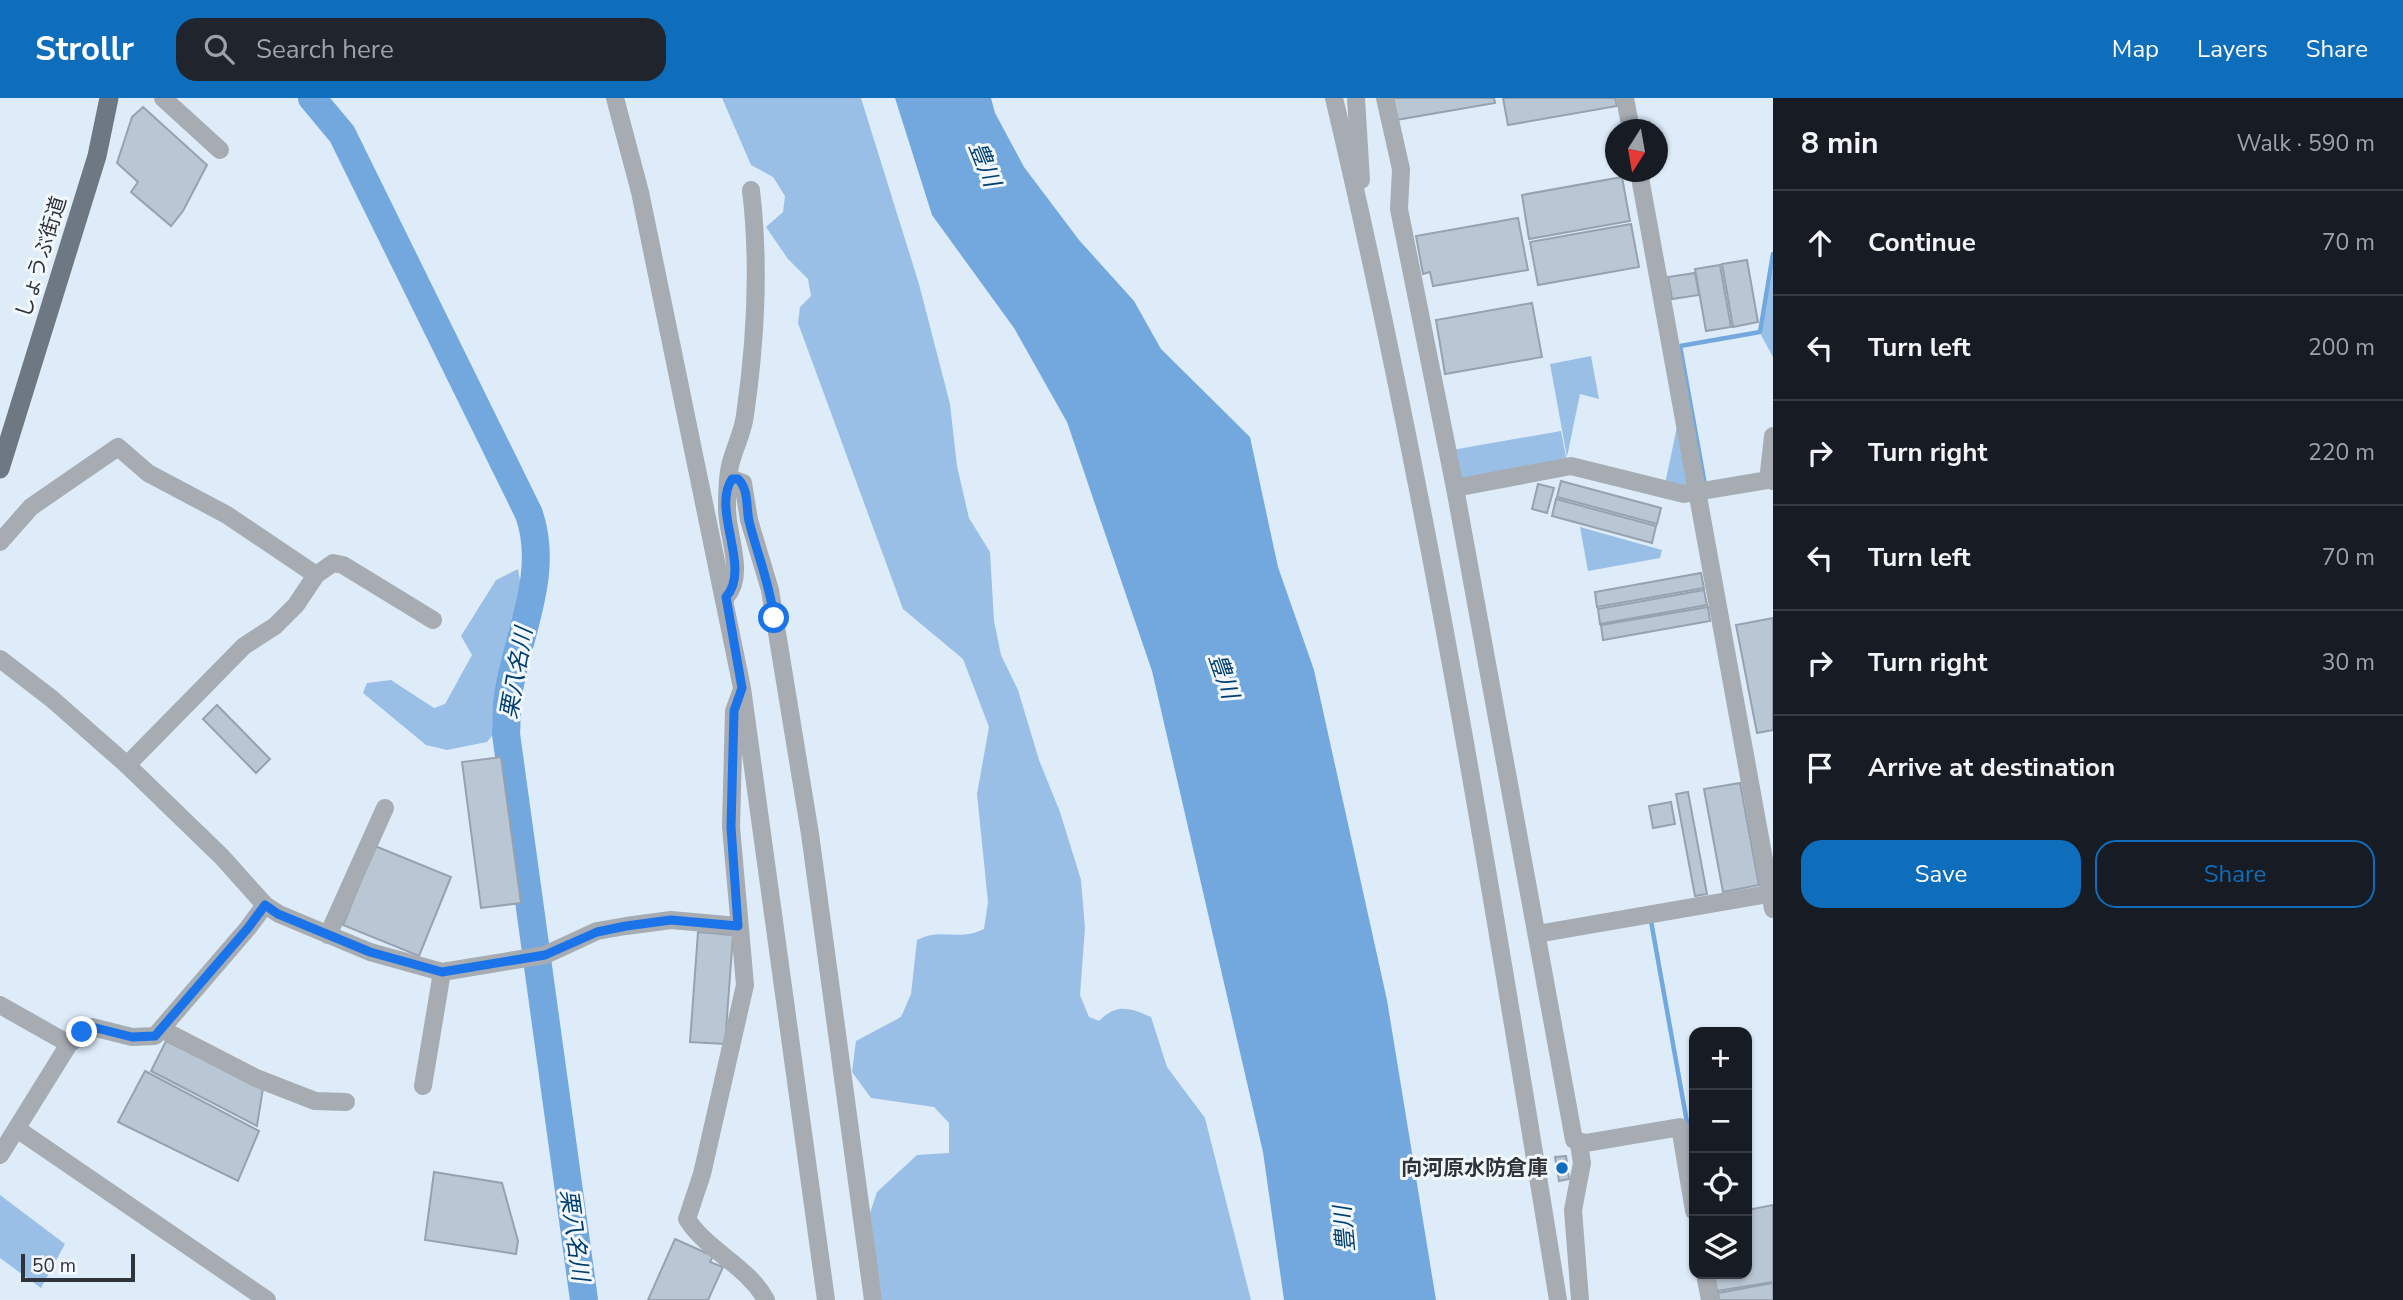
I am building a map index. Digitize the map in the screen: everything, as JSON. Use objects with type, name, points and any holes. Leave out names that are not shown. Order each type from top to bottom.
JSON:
[{"type":"main road","name":"しょうぶ街道","points":[[0,469],[97,156],[109,98]]},
{"type":"street","points":[[163,98],[220,150]]},
{"type":"street","points":[[615,98],[640,192],[726,597],[742,688],[826,1300]]},
{"type":"street","points":[[1334,98],[1359,198],[1428,537],[1503,961],[1558,1300]]},
{"type":"street","points":[[1356,98],[1362,168],[1359,198]]},
{"type":"street","points":[[1385,98],[1402,169],[1399,209],[1455,488],[1574,1140],[1579,1144],[1582,1163],[1573,1217],[1580,1300]]},
{"type":"street","points":[[1625,98],[1629,119]]},
{"type":"street","points":[[1537,934],[1772,898],[1641,182]]},
{"type":"street","points":[[726,597],[732,590],[735,577],[727,510],[729,468],[745,419],[755,337],[757,242],[751,190]]},
{"type":"street","points":[[1455,488],[1579,466],[1684,494],[1698,494],[1772,480],[1773,436]]},
{"type":"street","points":[[0,542],[31,508],[118,447],[148,473],[227,515],[316,576]]},
{"type":"street","points":[[729,483],[732,479],[743,483],[749,520],[770,590],[790,728],[810,834],[873,1300]]},
{"type":"street","points":[[127,765],[216,673],[296,605],[316,576],[333,563],[343,565],[433,620]]},
{"type":"street","points":[[0,659],[127,765],[222,857],[265,905],[278,914],[370,952],[442,972],[545,955],[597,932],[626,926],[671,920],[738,926]]},
{"type":"street","points":[[742,688],[734,711],[731,827],[745,985],[702,1174],[687,1219],[694,1231],[752,1281],[766,1300]]},
{"type":"street","points":[[328,935],[385,808]]},
{"type":"street","points":[[0,1155],[69,1044],[92,1027],[146,1038],[163,1030],[265,905]]},
{"type":"street","points":[[424,1086],[442,972]]},
{"type":"street","points":[[0,1005],[69,1044]]},
{"type":"street","points":[[163,1030],[268,1083],[315,1101],[346,1102]]},
{"type":"street","points":[[1579,1144],[1680,1127],[1689,1181]]},
{"type":"street","points":[[17,1129],[267,1300]]},
{"type":"street","points":[[1706,1279],[1710,1300]]},
{"type":"shaded area","points":[[722,98],[861,98],[919,284],[950,404],[957,466],[969,518],[990,552],[994,621],[1001,655],[1018,690],[1081,880],[1085,928],[1080,995],[1089,1017],[1099,1021],[1118,1009],[1137,1011],[1151,1017],[1167,1067],[1205,1118],[1251,1300],[882,1300],[869,1216],[877,1192],[917,1155],[949,1153],[949,1123],[934,1107],[871,1098],[852,1072],[856,1041],[901,1017],[911,994],[917,940],[926,936],[966,934],[984,929],[988,902],[977,794],[989,727],[963,659],[903,609],[798,323],[800,307],[811,296],[808,279],[788,259],[766,227],[783,212],[785,196],[773,177],[751,165]]},
{"type":"shaded area","points":[[1773,269],[1773,357],[1761,335]]},
{"type":"shaded area","points":[[1591,356],[1599,399],[1580,394],[1567,457],[1550,364]]},
{"type":"shaded area","points":[[1678,422],[1691,489],[1665,484]]},
{"type":"shaded area","points":[[1561,431],[1567,462],[1459,481],[1452,450]]},
{"type":"shaded area","points":[[1580,527],[1662,550],[1660,558],[1588,571]]},
{"type":"shaded area","points":[[518,569],[522,592],[497,701],[496,731],[487,742],[447,750],[426,745],[363,693],[367,683],[391,680],[434,708],[445,704],[472,655],[461,636],[496,580]]},
{"type":"shaded area","points":[[0,1195],[65,1244],[41,1288],[0,1258]]},
{"type":"water","name":"豊川","points":[[895,98],[991,98],[995,113],[1024,167],[1079,240],[1134,301],[1161,349],[1250,437],[1278,567],[1314,670],[1387,1000],[1436,1300],[1284,1300],[1263,1152],[1152,671],[1067,422],[1014,328],[932,215]]},
{"type":"building","points":[[1392,98],[1494,98],[1495,103],[1396,120]]},
{"type":"building","points":[[1503,98],[1615,98],[1617,106],[1508,125]]},
{"type":"building","points":[[143,107],[207,165],[183,211],[171,226],[131,192],[138,182],[117,163],[132,117]]},
{"type":"building","points":[[1605,180],[1623,182],[1630,221],[1529,239],[1522,195]]},
{"type":"building","points":[[1518,218],[1528,270],[1433,286],[1430,272],[1423,274],[1416,236]]},
{"type":"building","points":[[1631,224],[1639,267],[1538,285],[1530,242]]},
{"type":"building","points":[[1747,260],[1758,322],[1733,327],[1722,264]]},
{"type":"building","points":[[1720,265],[1731,327],[1706,331],[1695,269]]},
{"type":"building","points":[[1695,273],[1699,295],[1672,299],[1668,277]]},
{"type":"building","points":[[1532,303],[1542,357],[1445,374],[1436,320]]},
{"type":"building","points":[[1561,481],[1661,508],[1657,524],[1557,497]]},
{"type":"building","points":[[1538,484],[1554,488],[1547,513],[1532,509]]},
{"type":"building","points":[[1556,499],[1656,526],[1652,543],[1552,516]]},
{"type":"building","points":[[1701,573],[1704,588],[1597,607],[1595,592]]},
{"type":"building","points":[[1704,590],[1707,605],[1600,624],[1598,609]]},
{"type":"building","points":[[1708,607],[1710,621],[1603,640],[1601,625]]},
{"type":"building","points":[[1773,618],[1773,730],[1757,733],[1736,625]]},
{"type":"building","points":[[217,705],[270,759],[256,773],[203,719]]},
{"type":"building","points":[[501,757],[521,903],[481,908],[462,762]]},
{"type":"building","points":[[1740,783],[1759,885],[1723,892],[1704,789]]},
{"type":"building","points":[[1688,792],[1707,894],[1695,896],[1676,794]]},
{"type":"building","points":[[1671,802],[1675,824],[1653,828],[1649,806]]},
{"type":"building","points":[[375,846],[451,877],[419,956],[343,925]]},
{"type":"building","points":[[698,932],[733,935],[725,1044],[690,1042]]},
{"type":"building","points":[[166,1041],[263,1088],[257,1126],[151,1071]]},
{"type":"building","points":[[145,1071],[259,1131],[238,1181],[118,1122]]},
{"type":"building","name":"向河原水防倉庫","points":[[1566,1156],[1569,1179],[1559,1181],[1555,1157]]},
{"type":"building","points":[[434,1172],[502,1183],[518,1241],[516,1254],[425,1240]]},
{"type":"building","points":[[1773,1205],[1773,1282],[1717,1291],[1715,1279],[1752,1279],[1752,1209]]},
{"type":"building","points":[[675,1239],[713,1256],[710,1262],[723,1267],[708,1300],[648,1300]]},
{"type":"building","points":[[1773,1283],[1773,1300],[1719,1300],[1718,1293]]},
{"type":"waterway","name":"栗八名川","points":[[312,98],[342,134],[529,514],[536,560],[534,582],[512,673],[506,734],[584,1300]]},
{"type":"waterway","points":[[1705,485],[1680,346],[1760,332],[1773,254]]},
{"type":"waterway","points":[[1651,921],[1688,1128]]},
{"type":"place","name":"向河原水防倉庫","points":[[1562,1168]]},
{"type":"route","points":[[82,1032],[92,1027],[106,1028],[132,1037],[155,1036],[163,1030],[265,905],[278,914],[370,952],[442,972],[545,955],[597,932],[626,926],[671,920],[738,926],[731,827],[734,711],[742,688],[726,597],[732,590],[735,577],[727,510],[729,483],[732,479],[743,483],[749,520],[770,590],[774,618]]}]
